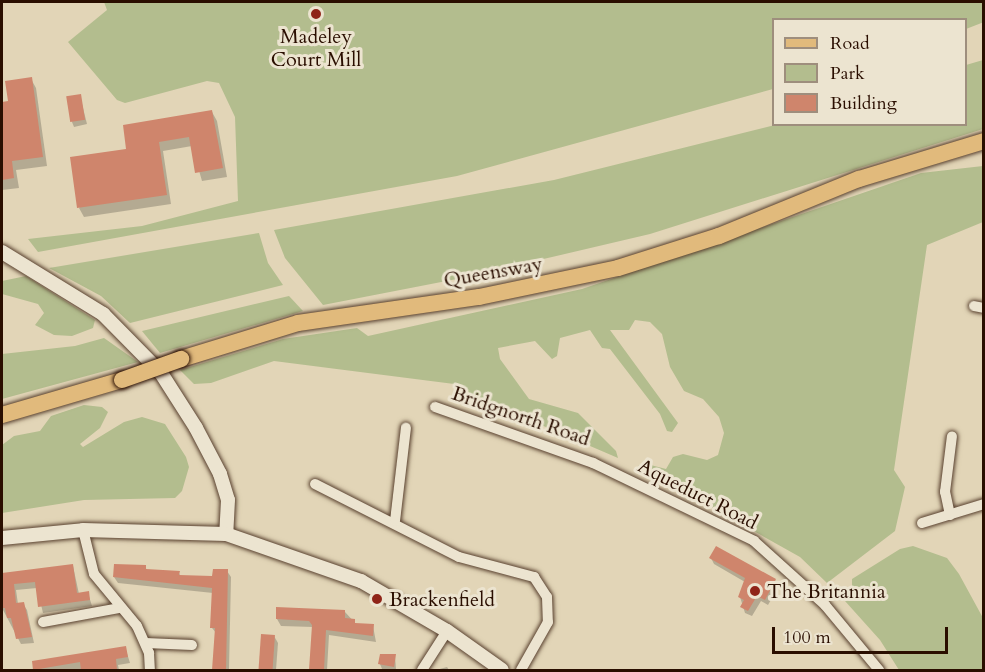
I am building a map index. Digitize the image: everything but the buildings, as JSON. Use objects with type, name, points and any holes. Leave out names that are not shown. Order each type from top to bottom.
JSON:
[{"type":"main road","name":"Queensway","points":[[2,415],[122,380],[298,323],[479,297],[618,268],[719,236],[859,179],[984,141]]},
{"type":"street","points":[[2,252],[103,314],[161,373],[217,466],[228,500],[226,534]]},
{"type":"street","name":"Bridgnorth Road","points":[[435,407],[593,462]]},
{"type":"street","points":[[395,521],[406,428]]},
{"type":"street","points":[[950,514],[945,492],[952,436]]},
{"type":"street","name":"Aqueduct Road","points":[[593,462],[754,541],[825,605],[879,670]]},
{"type":"street","points":[[315,484],[395,521],[459,557],[529,573],[540,583],[548,605],[548,622],[521,670]]},
{"type":"street","points":[[922,523],[984,504]]},
{"type":"street","points":[[83,530],[94,574],[119,608],[137,626],[146,643],[150,670]]},
{"type":"street","points":[[2,538],[83,530],[226,534],[361,581],[447,631],[502,670]]},
{"type":"street","points":[[43,622],[119,608]]},
{"type":"street","points":[[422,670],[447,631]]},
{"type":"street","points":[[146,643],[192,645]]},
{"type":"green space","points":[[104,2],[983,2],[984,22],[967,29],[967,18],[772,18],[772,89],[457,176],[38,252],[28,239],[142,226],[238,201],[235,117],[219,83],[207,81],[125,103],[117,100],[68,42],[107,10]]},
{"type":"green space","points":[[983,60],[983,129],[650,234],[467,277],[323,305],[285,258],[274,230],[554,180],[772,126],[967,126],[967,65]]},
{"type":"green space","points":[[983,166],[983,222],[927,245],[894,470],[905,487],[895,531],[827,583],[800,557],[638,466],[643,463],[666,469],[673,457],[683,454],[707,460],[718,455],[724,433],[719,417],[703,399],[684,391],[670,367],[662,334],[650,322],[635,320],[629,330],[610,330],[678,423],[672,432],[667,431],[660,414],[610,349],[602,348],[590,330],[560,338],[557,356],[552,359],[535,341],[498,348],[500,359],[529,399],[578,413],[616,451],[618,458],[471,395],[462,385],[274,361],[211,383],[194,384],[180,370],[283,339],[357,328],[368,336],[582,289],[921,173]]},
{"type":"green space","points":[[259,233],[268,263],[283,285],[130,323],[101,296],[49,268]]},
{"type":"green space","points":[[26,276],[95,320],[93,328],[72,336],[54,335],[35,325],[44,313],[38,304],[2,294],[2,281]]},
{"type":"green space","points":[[289,296],[303,311],[160,353],[142,331]]},
{"type":"green space","points":[[104,338],[138,362],[2,399],[2,354],[75,346]]},
{"type":"green space","points":[[84,405],[102,407],[108,412],[100,428],[80,444],[83,447],[124,422],[142,417],[165,424],[186,457],[189,467],[182,491],[175,498],[84,500],[2,513],[2,445],[14,436],[40,431],[51,416]]},
{"type":"green space","points":[[913,546],[947,558],[959,574],[983,618],[983,670],[899,670],[880,640],[845,601],[852,595],[852,579],[900,549]]},
{"type":"place","name":"Madeley Court Mill","points":[[316,14]]},
{"type":"place","name":"The Britannia","points":[[755,591]]},
{"type":"place","name":"Brackenfield","points":[[377,599]]}]
